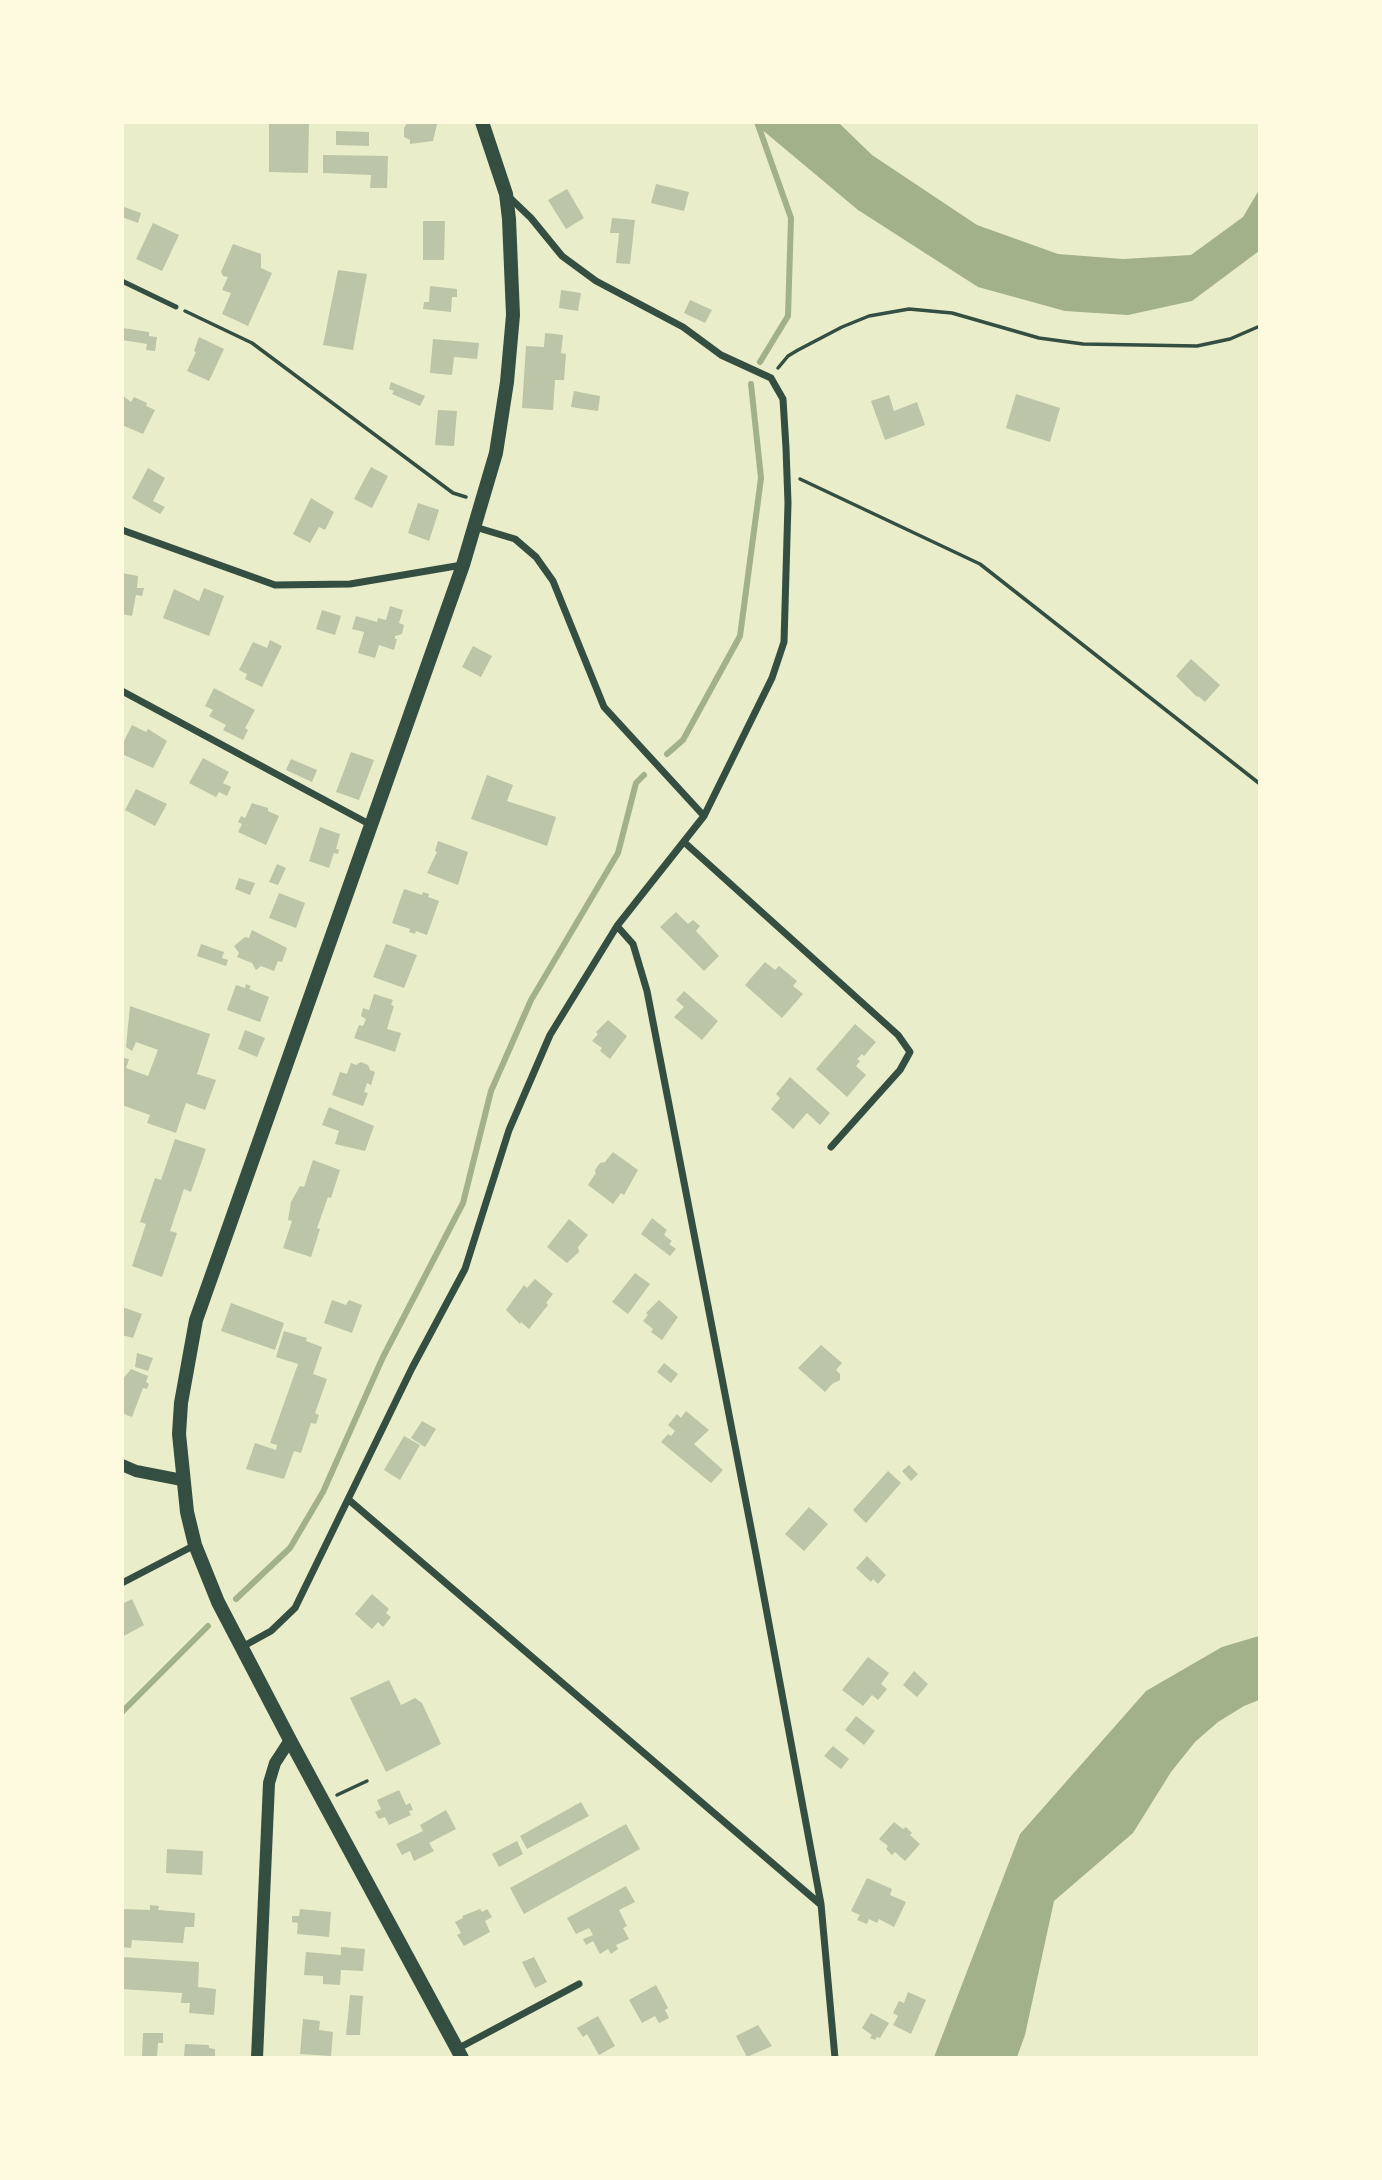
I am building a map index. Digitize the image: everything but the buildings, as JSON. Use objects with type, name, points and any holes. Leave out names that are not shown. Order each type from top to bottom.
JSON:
[{"type":"main road","points":[[459,2053],[241,1648],[195,1545],[182,1480],[179,1446],[181,1403],[196,1320],[463,565],[496,453],[507,382],[513,315],[509,219],[506,194],[482,122]]},
{"type":"street","points":[[241,1648],[271,1631],[295,1608],[412,1368],[465,1269],[509,1130],[550,1035],[617,926],[704,816],[767,689],[784,642],[788,503],[783,399],[771,378],[721,355],[682,327],[596,281],[562,256],[531,218],[506,194]]},
{"type":"street","points":[[474,527],[515,539],[536,556],[553,581],[604,707],[704,816]]},
{"type":"street","points":[[122,530],[275,584],[350,584],[463,565]]},
{"type":"street","points":[[122,691],[372,825]]},
{"type":"street","points":[[684,842],[898,1035],[910,1052],[900,1070],[831,1147]]},
{"type":"street","points":[[617,926],[633,944],[647,991],[756,1553],[821,1904],[835,2057]]},
{"type":"street","points":[[122,1465],[136,1471],[182,1480]]},
{"type":"street","points":[[349,1500],[821,1904]]},
{"type":"street","points":[[122,1583],[195,1545]]},
{"type":"street","points":[[257,2057],[269,1783],[275,1763],[290,1740]]},
{"type":"street","points":[[459,2053],[579,1984]]},
{"type":"lane","points":[[122,281],[176,307]]},
{"type":"path","points":[[176,307],[252,343],[453,493],[482,502]]},
{"type":"path","points":[[771,378],[789,356],[842,327],[869,316],[909,309],[952,313],[1039,338],[1083,344],[1197,346],[1230,339],[1259,326]]},
{"type":"path","points":[[786,473],[980,564],[1259,784]]},
{"type":"path","points":[[330,1785],[337,1798],[367,1781]]},
{"type":"shaded area","points":[[754,123],[839,123],[872,155],[977,225],[1058,254],[1123,259],[1191,255],[1243,217],[1259,190],[1259,251],[1192,301],[1128,315],[1065,311],[978,287],[858,210]]},
{"type":"shaded area","points":[[1259,1636],[1259,1700],[1218,1722],[1195,1742],[1171,1772],[1133,1833],[1054,1901],[1025,2035],[1017,2057],[934,2057],[1020,1834],[1146,1691],[1222,1647]]},
{"type":"waterway","points":[[757,122],[791,218],[788,316],[760,362]]},
{"type":"waterway","points":[[667,754],[683,740],[740,636],[761,478],[751,384]]},
{"type":"waterway","points":[[236,1599],[290,1548],[323,1492],[383,1357],[463,1203],[491,1091],[531,1000],[618,853],[636,783],[644,775]]},
{"type":"waterway","points":[[122,1712],[208,1626]]}]
